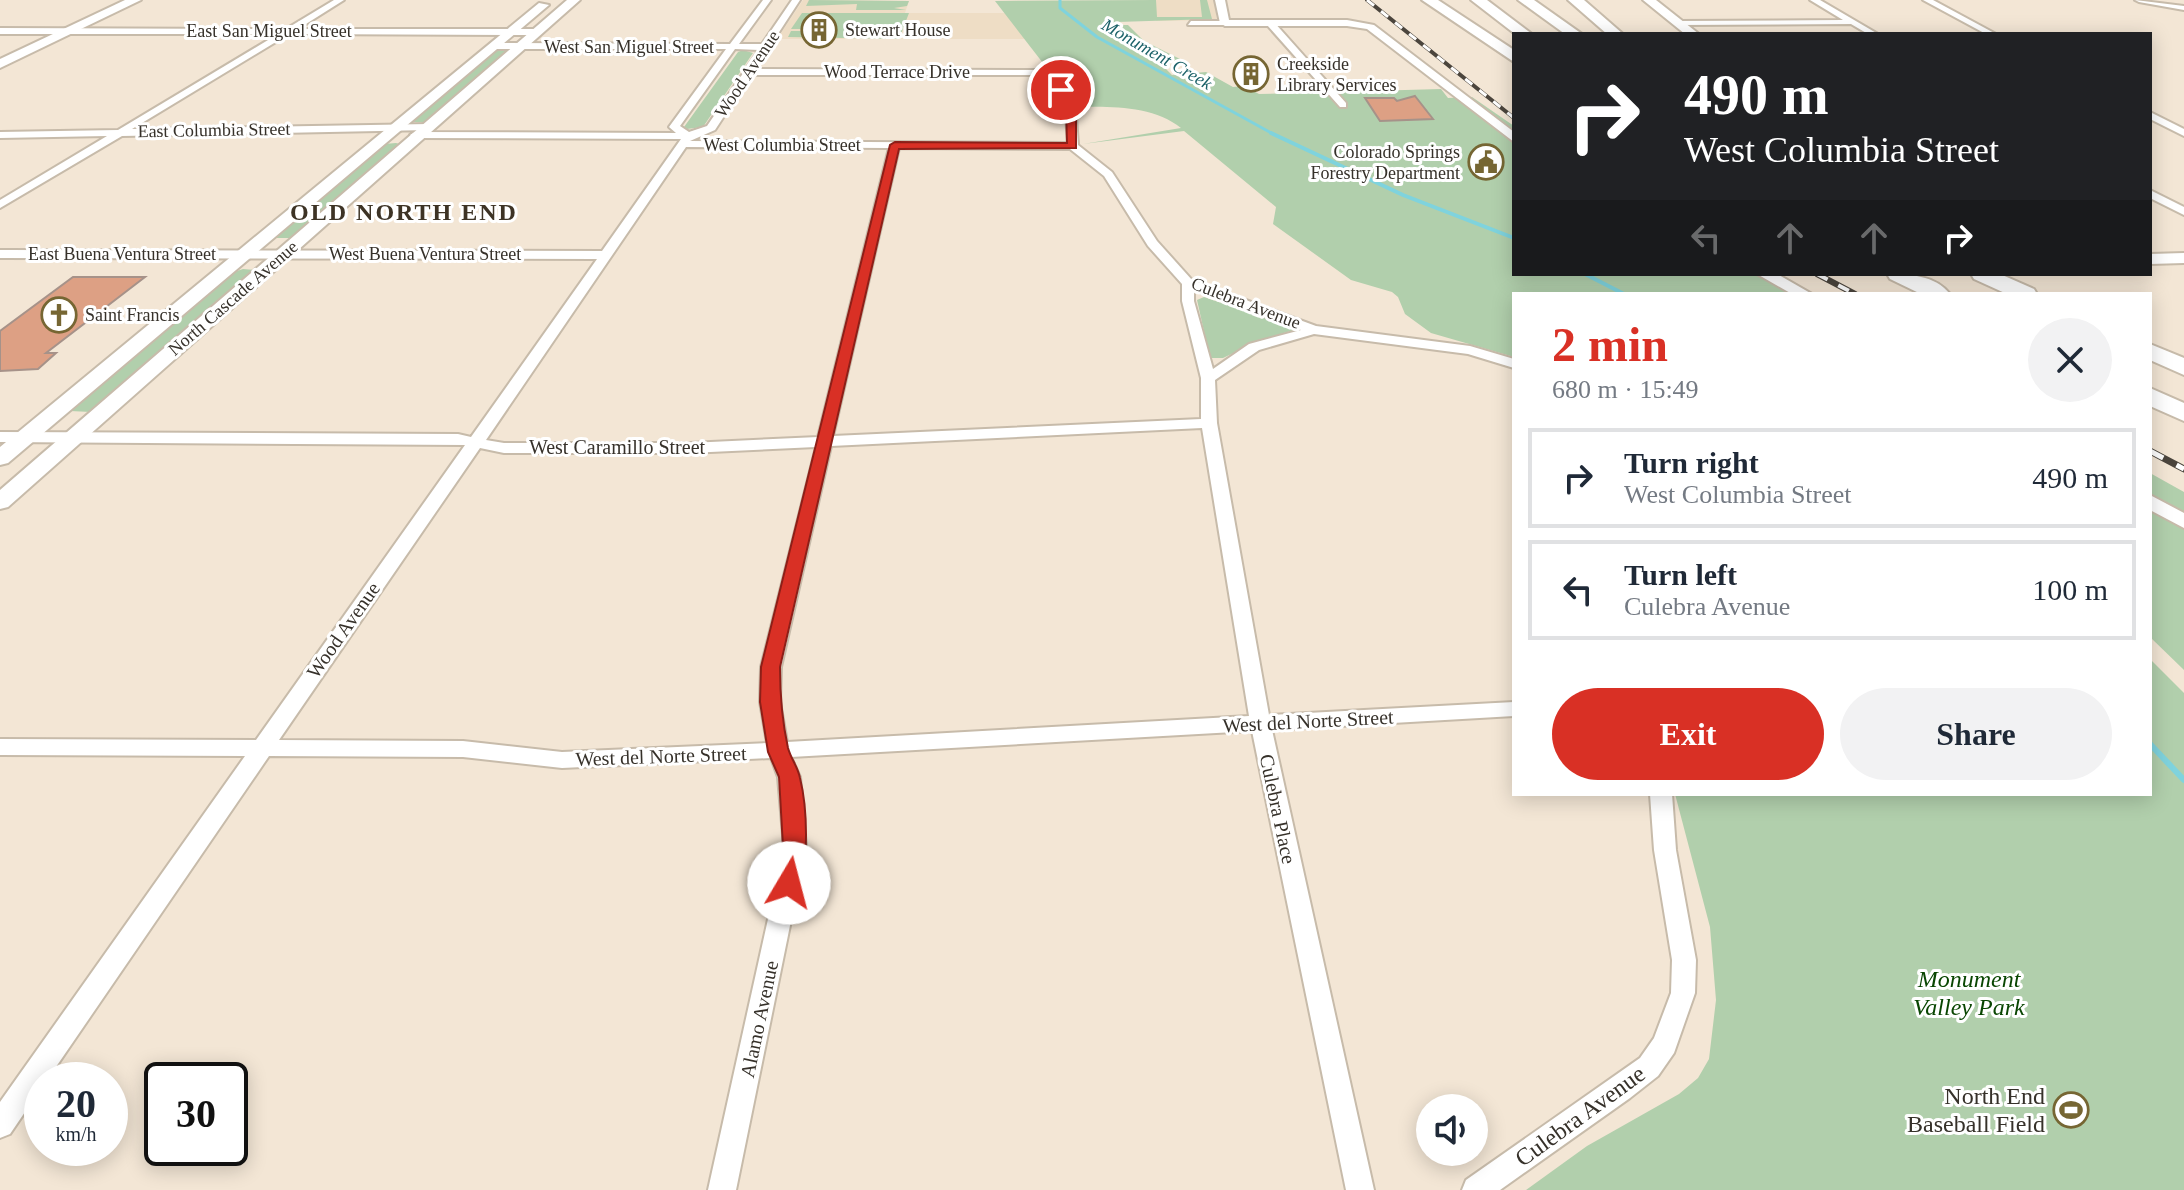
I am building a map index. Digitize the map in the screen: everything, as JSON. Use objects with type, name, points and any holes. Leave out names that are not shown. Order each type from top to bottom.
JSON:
[{"type":"highway","points":[[1429,0],[1512,56]]},
{"type":"highway","points":[[1478,0],[1522,32]]},
{"type":"highway","points":[[1525,0],[1572,32]]},
{"type":"highway","points":[[1575,0],[1614,32]]},
{"type":"highway","points":[[1902,276],[1935,292]]},
{"type":"highway","points":[[1986,276],[2022,292]]},
{"type":"highway","points":[[2152,352],[2184,367]]},
{"type":"highway","points":[[2152,397],[2184,413]]},
{"type":"main road","points":[[0,52],[112,0]]},
{"type":"main road","points":[[0,64],[135,0]]},
{"type":"main road","name":"North Cascade Avenue","points":[[0,458],[549,0]]},
{"type":"main road","name":"North Cascade Avenue","points":[[0,502],[574,0]]},
{"type":"main road","points":[[1649,0],[1690,32]]},
{"type":"main road","points":[[2152,259],[2184,258]]},
{"type":"street","points":[[0,205],[340,0]]},
{"type":"street","name":"Wood Avenue","points":[[686,140],[674,127],[767,0]]},
{"type":"street","name":"Wood Avenue","points":[[0,1125],[686,140],[711,128],[796,0]]},
{"type":"street","points":[[1220,0],[1225,23]]},
{"type":"street","points":[[1814,0],[1870,32]]},
{"type":"street","points":[[1927,0],[1988,32]]},
{"type":"street","points":[[2139,0],[2184,8]]},
{"type":"street","points":[[1679,23],[1852,22]]},
{"type":"street","points":[[1191,23],[1363,25],[1380,33],[1512,137]]},
{"type":"street","points":[[1270,23],[1343,105]]},
{"type":"street","name":"East San Miguel Street","points":[[0,31],[538,32]]},
{"type":"street","name":"West San Miguel Street","points":[[493,46],[765,47]]},
{"type":"street","name":"Wood Terrace Drive","points":[[749,72],[1046,72],[1070,103],[1073,146]]},
{"type":"street","points":[[2152,116],[2184,133]]},
{"type":"street","name":"East Columbia Street","points":[[0,135],[391,131]]},
{"type":"street","name":"West Columbia Street","points":[[391,131],[895,145],[1073,146]]},
{"type":"street","name":"Alamo Avenue","points":[[722,1190],[795,847],[789,777],[779,752],[770,702],[771,667],[895,145]]},
{"type":"street","name":"Culebra Avenue","points":[[1073,146],[1108,174],[1152,243],[1188,283],[1314,330],[1470,350],[1512,363]]},
{"type":"street","points":[[2152,194],[2184,212]]},
{"type":"street","name":"West Buena Ventura Street","points":[[244,253],[605,255]]},
{"type":"street","name":"East Buena Ventura Street","points":[[0,254],[244,253]]},
{"type":"street","points":[[1769,276],[1800,292]]},
{"type":"street","name":"Culebra Place","points":[[1188,283],[1188,301],[1208,378],[1209,423],[1260,723],[1360,1190]]},
{"type":"street","points":[[1208,378],[1254,347],[1314,330]]},
{"type":"street","name":"West Caramillo Street","points":[[0,437],[458,439],[504,448],[648,449],[1209,423]]},
{"type":"street","points":[[2152,502],[2184,522]]},
{"type":"street","name":"West del Norte Street","points":[[0,747],[463,749],[562,760],[779,752],[1512,709]]},
{"type":"street","name":"Culebra Avenue","points":[[1476,1190],[1621,1089],[1649,1067],[1665,1045],[1683,993],[1684,960],[1665,850],[1661,796]]},
{"type":"shaded area","points":[[803,0],[909,1],[905,13],[1005,13],[1025,39],[777,39]]},
{"type":"shaded area","points":[[1156,0],[1214,0],[1217,20],[1156,21]]},
{"type":"green space","points":[[809,0],[909,1],[907,6],[894,8],[906,10],[856,10],[857,4],[806,6]]},
{"type":"green space","points":[[1156,0],[1157,17],[1202,17],[1200,0],[1207,0],[1212,19],[1117,22],[1118,25],[1128,25],[1144,41],[1184,61],[1159,62],[1172,75],[1206,72],[1233,87],[1244,86],[1259,94],[1441,89],[1448,98],[1472,97],[1512,125],[1512,276],[1778,276],[1810,292],[1512,292],[1512,356],[1431,333],[1405,314],[1398,297],[1392,292],[1351,280],[1273,224],[1276,207],[1184,131],[1083,144],[1181,128],[1145,111],[1118,107],[1077,107],[995,1]]},
{"type":"green space","points":[[802,13],[909,13],[899,39],[788,37],[791,31],[803,31],[801,36],[829,36],[835,23],[791,29]]},
{"type":"green space","points":[[512,48],[426,122],[411,122],[497,49]]},
{"type":"green space","points":[[738,52],[753,53],[703,127],[684,127]]},
{"type":"green space","points":[[384,144],[403,145],[291,238],[275,238]]},
{"type":"green space","points":[[243,269],[255,270],[91,412],[70,411],[231,273]]},
{"type":"green space","points":[[1204,297],[1294,330],[1261,340],[1223,358],[1210,358],[1197,300]]},
{"type":"green space","points":[[2152,474],[2184,492],[2184,670],[2152,639]]},
{"type":"green space","name":"Monument Valley Park","points":[[2152,661],[2184,693],[2184,1190],[1526,1190],[1587,1146],[1679,1094],[1698,1078],[1709,1059],[1716,1000],[1710,927],[1676,796],[2152,796]]},
{"type":"building","points":[[1415,96],[1433,119],[1380,121],[1365,98],[1394,98],[1397,101]]},
{"type":"building","name":"Saint Francis","points":[[73,277],[145,277],[46,353],[56,353],[38,369],[0,371],[0,331]]},
{"type":"waterway","name":"Monument Creek","points":[[1060,0],[1060,8],[1097,37],[1274,134]]},
{"type":"waterway","name":"Monument Creek","points":[[1274,134],[1403,195],[1512,237]]},
{"type":"waterway","name":"Monument Creek","points":[[1589,276],[1620,292]]},
{"type":"waterway","name":"Monument Creek","points":[[2152,746],[2184,780]]},
{"type":"railway","points":[[1367,0],[1512,116]]},
{"type":"railway","points":[[1821,276],[1851,292]]},
{"type":"railway","points":[[2152,452],[2184,469]]},
{"type":"place","name":"Stewart House","points":[[819,30]]},
{"type":"place","name":"Creekside Library Services","points":[[1251,74]]},
{"type":"place","name":"Colorado Springs Forestry Department","points":[[1486,162]]},
{"type":"place","name":"Saint Francis","points":[[59,315]]},
{"type":"place","name":"North End Baseball Field","points":[[2071,1110]]},
{"type":"district","name":"OLD NORTH END","points":[[404,212]]},
{"type":"route","points":[[789,883],[795,847],[793,815],[789,777],[779,752],[770,702],[771,667],[895,145],[1073,146],[1071,108],[1061,90]]}]
